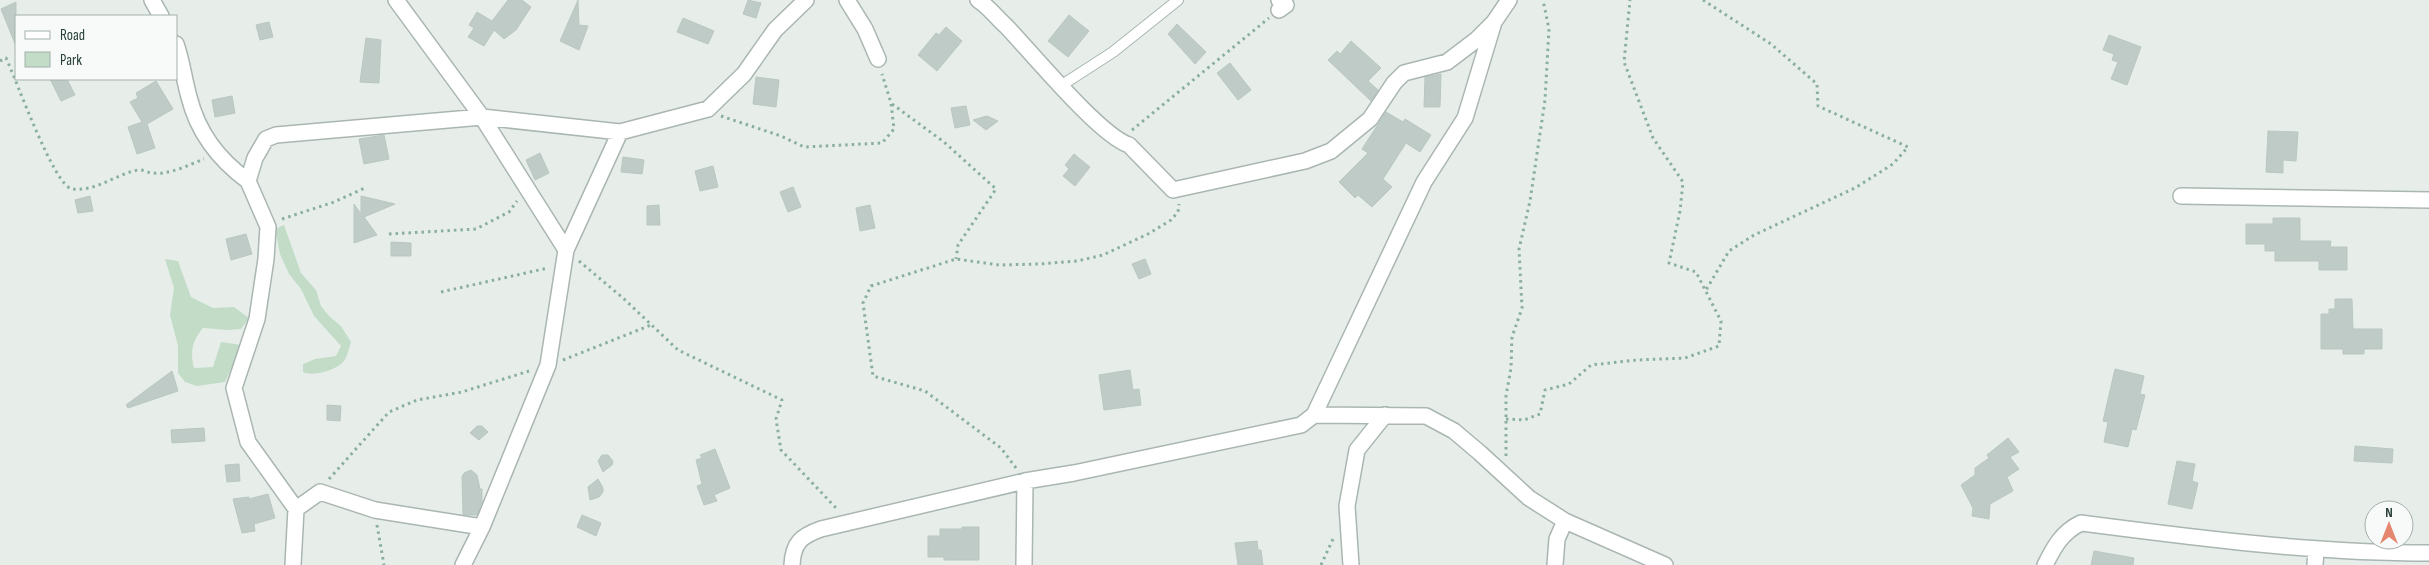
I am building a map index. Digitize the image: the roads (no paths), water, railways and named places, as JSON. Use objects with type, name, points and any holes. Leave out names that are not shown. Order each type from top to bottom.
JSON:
[{"type":"street","points":[[152,0],[160,15]]},
{"type":"street","points":[[396,0],[482,117],[566,250]]},
{"type":"street","points":[[248,181],[258,151],[266,139],[276,135],[482,117],[620,132],[708,108],[744,74],[775,30],[806,0]]},
{"type":"street","points":[[847,0],[878,59]]},
{"type":"street","points":[[978,0],[1026,46],[1094,119],[1121,142],[1129,145],[1173,190],[1305,161],[1331,151],[1370,119],[1394,82],[1404,73],[1447,62],[1476,40],[1494,22],[1509,0]]},
{"type":"street","points":[[792,565],[793,551],[805,535],[850,522],[1025,481],[1074,474],[1301,425],[1314,415],[1424,182],[1465,118],[1494,22]]},
{"type":"street","points":[[178,51],[185,74],[188,97],[202,134],[230,168],[248,181],[268,227],[266,259],[257,319],[234,388],[248,442],[296,509],[293,565]]},
{"type":"street","points":[[463,565],[482,527],[548,365],[566,250],[620,132]]},
{"type":"street","points":[[2181,196],[2429,200]]},
{"type":"street","points":[[1314,415],[1385,414],[1426,416],[1454,432],[1529,498],[1565,521],[1665,565]]},
{"type":"street","points":[[1350,565],[1347,506],[1357,450],[1385,414]]},
{"type":"street","points":[[1024,565],[1025,481]]},
{"type":"street","points":[[296,509],[320,492],[375,510],[482,527]]},
{"type":"street","points":[[1555,565],[1557,540],[1565,521]]},
{"type":"street","points":[[2044,565],[2058,540],[2070,528],[2081,523],[2248,544],[2373,553],[2429,553]]},
{"type":"street","points":[[2315,565],[2316,549]]},
{"type":"lane","points":[[1062,85],[1113,52],[1178,0]]}]
